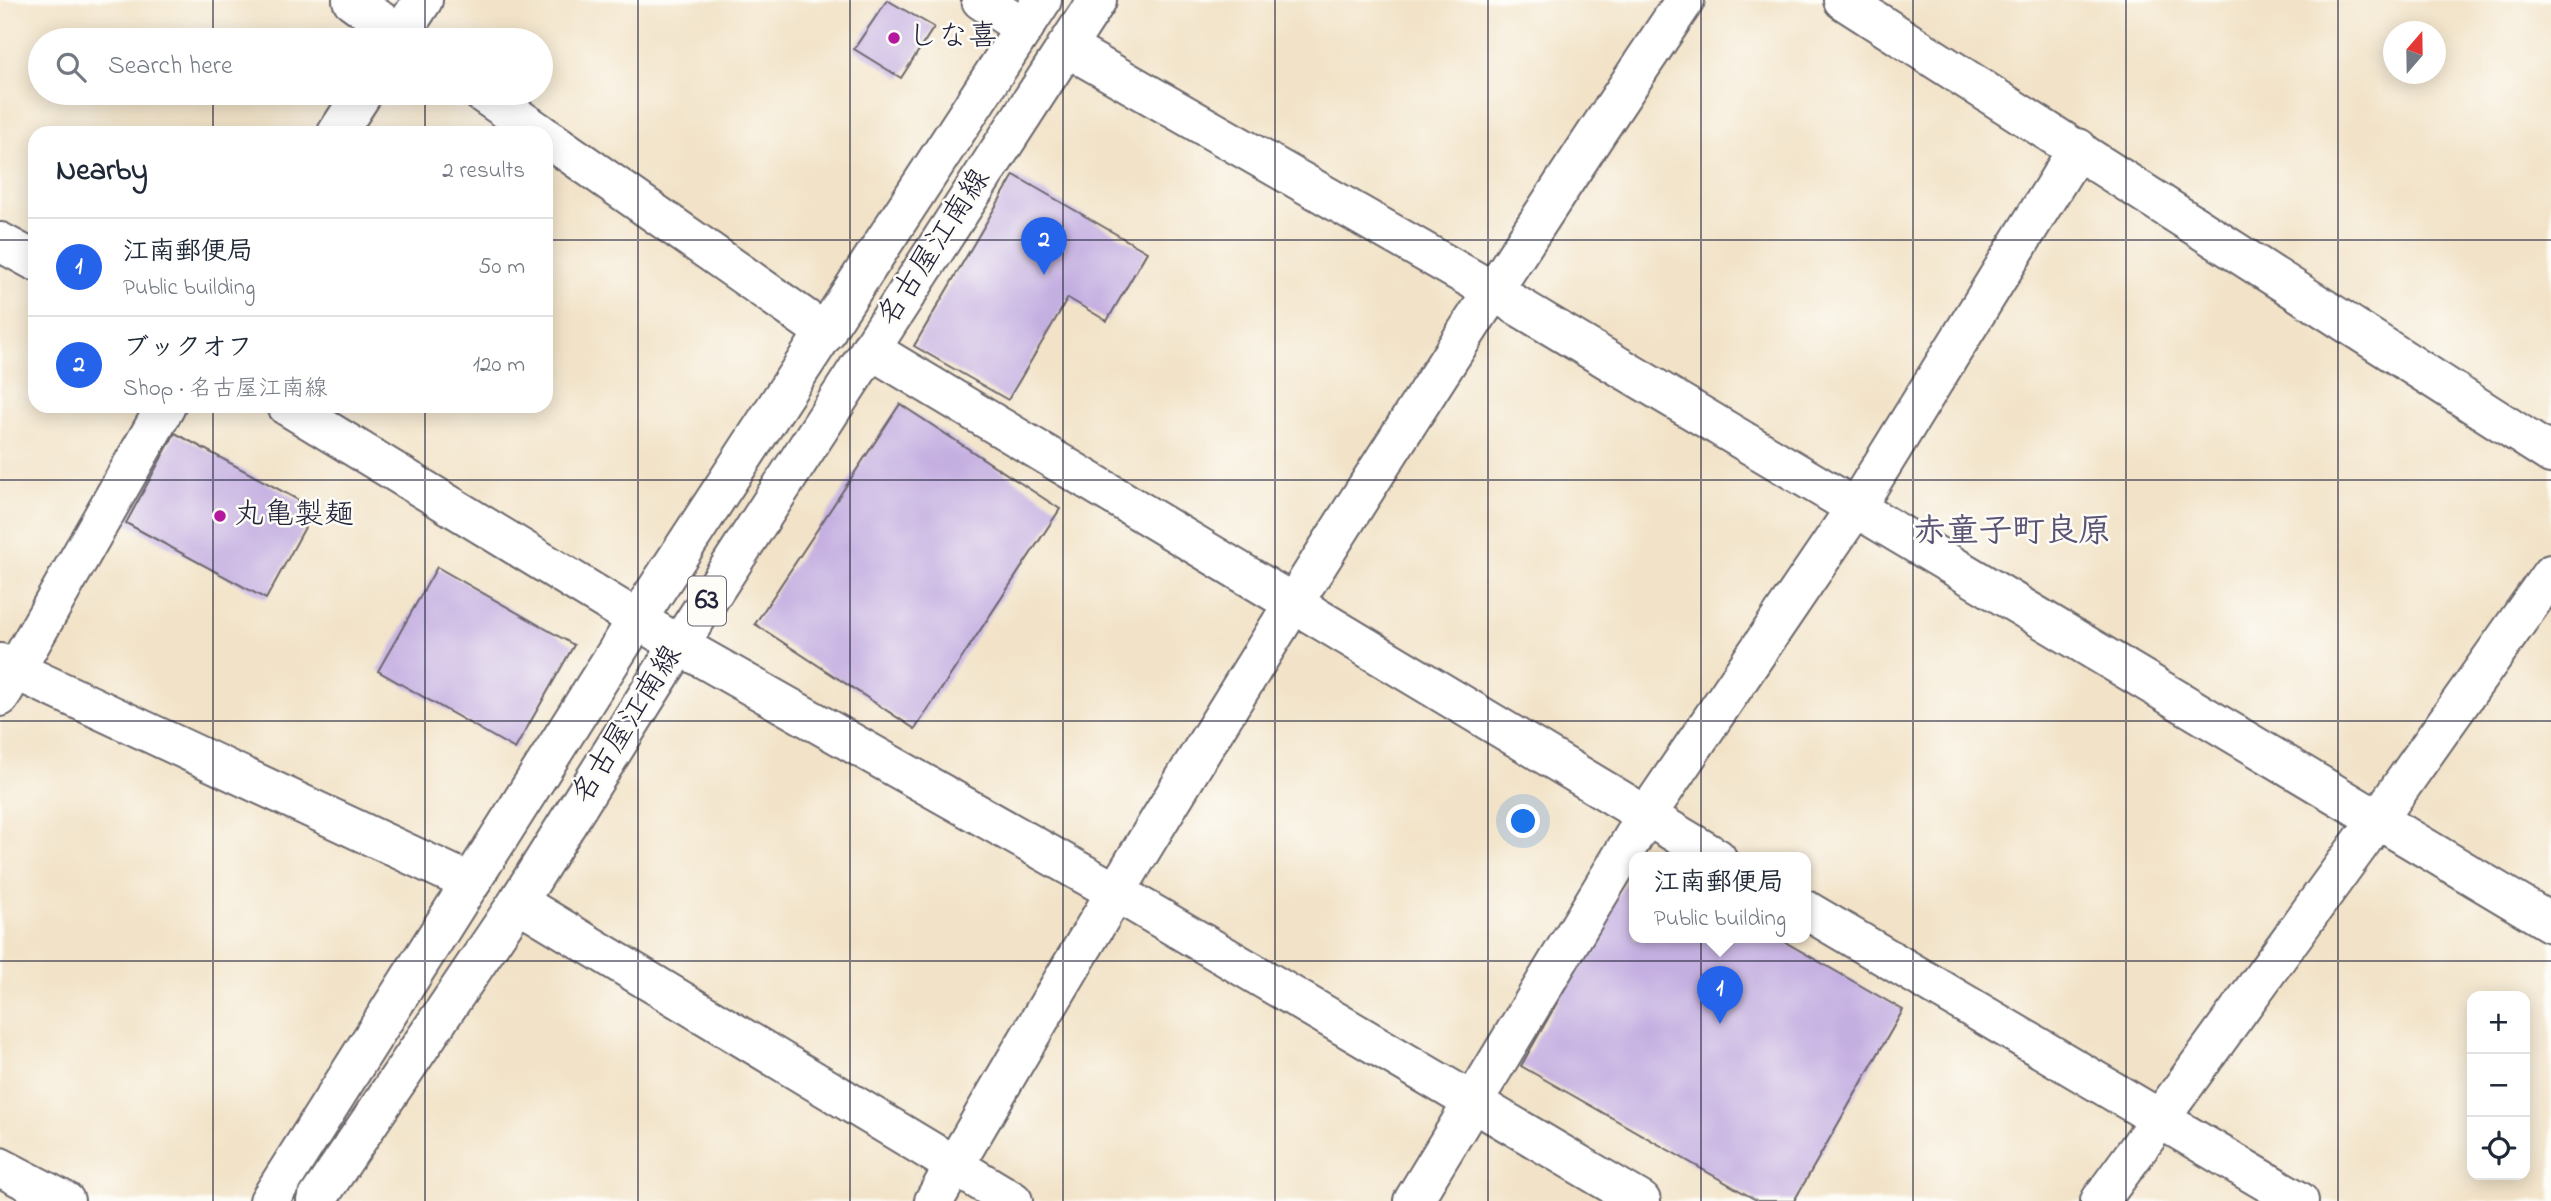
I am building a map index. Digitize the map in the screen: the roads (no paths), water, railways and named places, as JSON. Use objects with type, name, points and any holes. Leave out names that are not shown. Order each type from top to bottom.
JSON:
[{"type":"street","points":[[352,0],[387,28]]},
{"type":"street","points":[[407,28],[423,0]]},
{"type":"street","points":[[981,0],[1033,14]]},
{"type":"street","name":"名古屋江南線","points":[[316,1201],[517,902],[679,645],[1097,0]]},
{"type":"street","points":[[934,1201],[1114,891],[1291,604],[1491,290],[1685,0]]},
{"type":"street","points":[[1843,0],[2078,148],[2551,454]]},
{"type":"street","name":"名古屋江南線","points":[[269,1201],[638,618],[1033,14]]},
{"type":"street","points":[[1066,47],[1491,290],[2551,923]]},
{"type":"street","points":[[342,126],[355,105]]},
{"type":"street","points":[[499,105],[530,126]]},
{"type":"street","points":[[553,142],[826,332]]},
{"type":"street","points":[[1413,1201],[1646,817],[1856,507],[2078,148]]},
{"type":"street","points":[[0,242],[28,257]]},
{"type":"street","points":[[870,349],[1707,852]]},
{"type":"street","points":[[162,413],[5,678],[471,883]]},
{"type":"street","points":[[299,413],[679,645],[1114,891],[1641,1201]]},
{"type":"street","points":[[2100,1201],[2378,819],[2551,574]]},
{"type":"street","points":[[517,902],[1013,1201]]},
{"type":"street","points":[[1811,913],[2299,1201]]},
{"type":"street","points":[[0,1167],[65,1201]]},
{"type":"place","name":"しな喜","points":[[894,38]]},
{"type":"place","name":"ブックオフ","points":[[1044,275]]},
{"type":"place","name":"丸亀製麺","points":[[220,516]]},
{"type":"place","name":"江南郵便局","points":[[1720,1024]]},
{"type":"district","name":"赤童子町良原","points":[[2012,533]]}]
